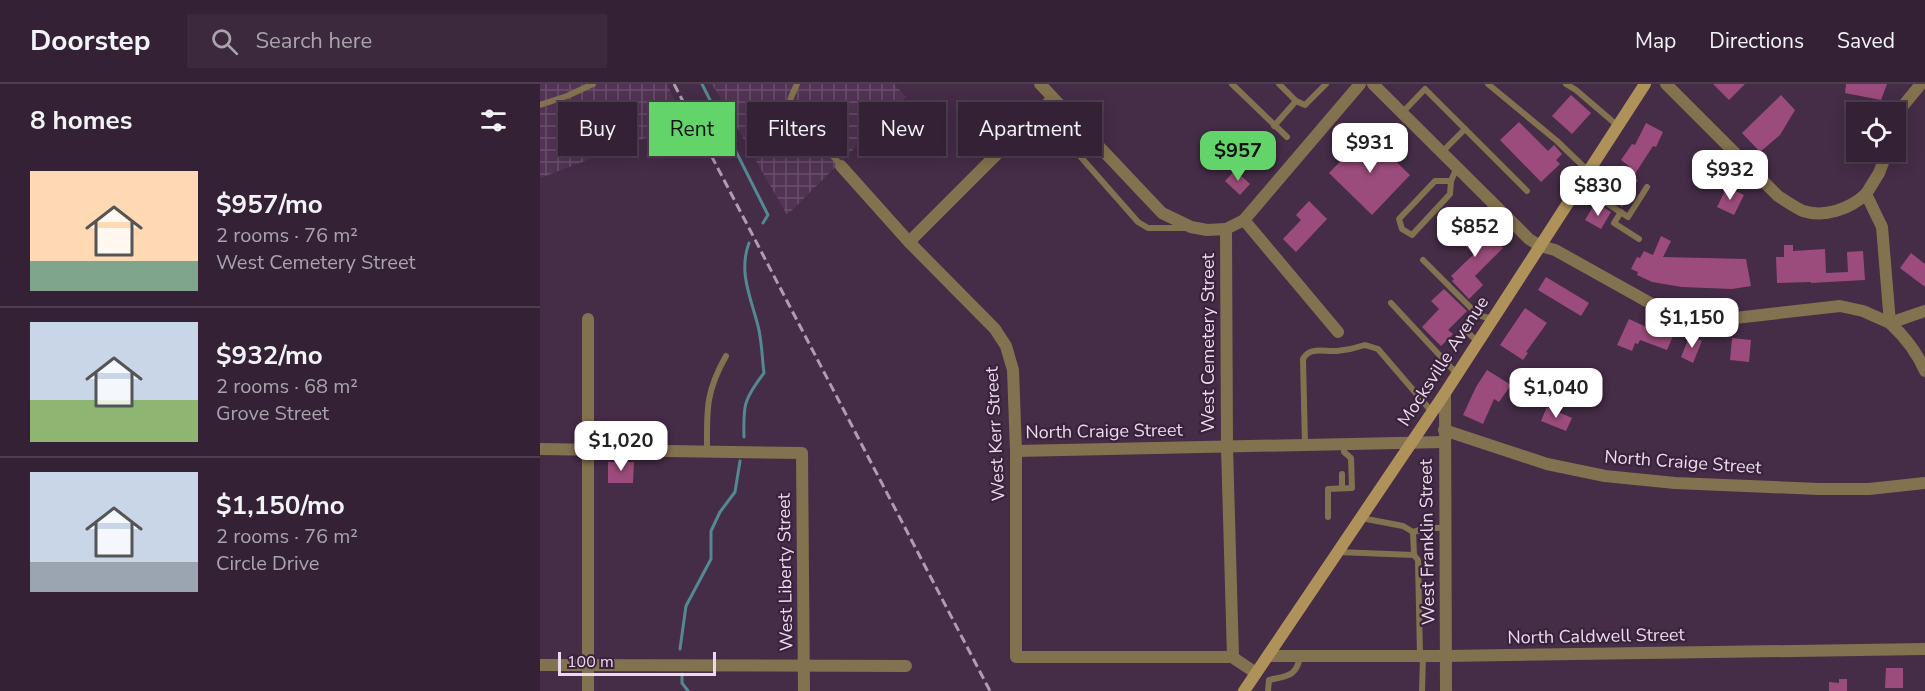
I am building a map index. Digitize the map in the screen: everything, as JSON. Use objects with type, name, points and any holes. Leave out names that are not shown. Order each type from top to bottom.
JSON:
[{"type":"street","points":[[1040,84],[1057,102]]},
{"type":"street","name":"West Cemetery Street","points":[[1233,657],[1227,447],[1226,229],[1244,220],[1360,84]]},
{"type":"street","points":[[1373,84],[1529,239],[1540,246],[1555,250],[1659,308],[1681,315],[1708,319],[1840,306],[1863,311],[1890,324],[1906,338],[1916,351],[1925,371]]},
{"type":"street","name":"Mocksville Avenue","points":[[1268,656],[1457,375],[1645,84]]},
{"type":"street","points":[[1666,84],[1778,196],[1805,212],[1823,213],[1845,209],[1858,201],[1866,194],[1883,162]]},
{"type":"street","points":[[1906,102],[1921,84]]},
{"type":"street","points":[[909,242],[1053,98]]},
{"type":"street","points":[[1102,149],[1162,213],[1195,228],[1226,229]]},
{"type":"street","name":"West Kerr Street","points":[[841,166],[909,242],[994,329],[1006,346],[1013,370],[1016,451],[1016,657],[1233,657]]},
{"type":"street","points":[[1866,194],[1882,227],[1890,324]]},
{"type":"street","points":[[1244,220],[1338,332]]},
{"type":"street","points":[[1890,324],[1925,311]]},
{"type":"street","points":[[588,319],[588,691]]},
{"type":"street","name":"West Franklin Street","points":[[1445,393],[1446,691]]},
{"type":"street","name":"North Craige Street","points":[[1016,451],[1305,445],[1343,452],[1444,436],[1547,464],[1605,476],[1675,483],[1819,489],[1869,489],[1925,483]]},
{"type":"street","points":[[540,449],[707,452]]},
{"type":"street","name":"West Liberty Street","points":[[707,452],[802,453],[804,691]]},
{"type":"street","name":"North Caldwell Street","points":[[1268,656],[1446,656],[1925,649]]},
{"type":"street","points":[[1244,691],[1268,656]]},
{"type":"street","points":[[1233,657],[1256,673]]},
{"type":"street","points":[[540,665],[906,666]]},
{"type":"lane","points":[[540,105],[593,84]]},
{"type":"lane","points":[[797,84],[790,100],[791,112],[841,166]]},
{"type":"lane","points":[[1232,84],[1287,137]]},
{"type":"lane","points":[[1279,84],[1296,101],[1305,105],[1326,84]]},
{"type":"lane","points":[[1488,84],[1557,141],[1588,171]]},
{"type":"lane","points":[[1566,84],[1618,126]]},
{"type":"lane","points":[[1402,112],[1425,89],[1527,191]]},
{"type":"lane","points":[[1275,126],[1296,101]]},
{"type":"lane","points":[[1442,153],[1465,129]]},
{"type":"lane","points":[[1080,156],[1138,222],[1148,228],[1195,228]]},
{"type":"lane","points":[[1451,181],[1435,180],[1399,219],[1402,229],[1412,235],[1417,231],[1450,194],[1451,181],[1457,168]]},
{"type":"lane","points":[[1579,186],[1628,216],[1647,187]]},
{"type":"lane","points":[[1621,212],[1614,223],[1639,239]]},
{"type":"lane","points":[[1423,260],[1478,315],[1493,319]]},
{"type":"lane","points":[[1391,303],[1457,375]]},
{"type":"lane","points":[[1478,315],[1472,318],[1466,330],[1478,342]]},
{"type":"lane","points":[[1305,445],[1303,359],[1306,354],[1316,350],[1355,349],[1365,345],[1378,349],[1432,412]]},
{"type":"lane","points":[[707,452],[706,413],[711,387],[726,356]]},
{"type":"lane","points":[[1328,517],[1328,489],[1352,488],[1352,458],[1343,452]]},
{"type":"lane","points":[[1342,474],[1342,488]]},
{"type":"lane","points":[[1360,518],[1403,526],[1413,532],[1427,528],[1445,528]]},
{"type":"lane","points":[[1413,532],[1414,555],[1418,560],[1422,691]]},
{"type":"lane","points":[[1337,552],[1414,555]]},
{"type":"lane","points":[[1256,673],[1263,679],[1269,680],[1290,675],[1299,665],[1300,656]]},
{"type":"lane","points":[[1268,691],[1269,680]]},
{"type":"shaded area","points":[[540,84],[667,84],[676,102],[649,102],[649,137],[637,141],[637,102],[558,102],[558,156],[598,156],[540,178]]},
{"type":"shaded area","points":[[712,84],[894,84],[906,97],[901,102],[859,102],[859,144],[847,156],[847,102],[747,102],[747,145],[735,124],[735,102],[722,102]]},
{"type":"shaded area","points":[[753,156],[846,156],[787,215]]},
{"type":"building","points":[[1713,84],[1745,84],[1729,100]]},
{"type":"building","points":[[1846,84],[1887,84],[1881,100],[1845,93]]},
{"type":"building","points":[[1571,95],[1591,113],[1572,134],[1552,116]]},
{"type":"building","points":[[1781,95],[1795,110],[1780,135],[1760,152],[1742,133]]},
{"type":"building","points":[[1519,122],[1548,151],[1554,145],[1562,154],[1556,160],[1560,164],[1541,182],[1500,140]]},
{"type":"building","points":[[1646,123],[1663,132],[1656,147],[1653,146],[1633,177],[1638,180],[1622,207],[1609,198],[1629,166],[1621,160],[1632,144],[1635,145]]},
{"type":"building","points":[[1367,134],[1410,175],[1372,215],[1329,173]]},
{"type":"building","points":[[1235,170],[1250,184],[1240,195],[1225,181]]},
{"type":"building","points":[[1727,187],[1744,195],[1734,215],[1717,207]]},
{"type":"building","points":[[1309,201],[1327,219],[1296,252],[1283,239],[1301,220],[1296,215]]},
{"type":"building","points":[[1594,205],[1601,210],[1603,207],[1611,212],[1601,229],[1585,220]]},
{"type":"building","points":[[1474,220],[1503,248],[1475,276],[1483,285],[1469,299],[1452,281],[1454,279],[1451,276],[1474,254],[1457,238]]},
{"type":"building","points":[[1661,236],[1671,241],[1663,257],[1746,259],[1751,286],[1732,289],[1682,287],[1652,282],[1637,275],[1638,272],[1631,269],[1637,257],[1640,258],[1644,251],[1653,255]]},
{"type":"building","points":[[1784,245],[1793,245],[1793,251],[1825,249],[1826,273],[1848,272],[1847,252],[1863,251],[1865,280],[1777,283],[1776,257],[1784,257]]},
{"type":"building","points":[[1911,253],[1925,264],[1925,287],[1900,268]]},
{"type":"building","points":[[1546,277],[1589,303],[1581,316],[1538,290]]},
{"type":"building","points":[[1444,289],[1467,311],[1448,330],[1453,334],[1441,346],[1422,327],[1439,309],[1431,301]]},
{"type":"building","points":[[1525,308],[1547,323],[1526,352],[1528,353],[1523,360],[1500,345]]},
{"type":"building","points":[[1629,319],[1655,331],[1656,327],[1674,334],[1667,350],[1640,340],[1638,344],[1635,343],[1632,351],[1617,345]]},
{"type":"building","points":[[1690,335],[1702,341],[1693,363],[1681,357]]},
{"type":"building","points":[[1732,338],[1751,340],[1749,362],[1730,360]]},
{"type":"building","points":[[1487,370],[1511,385],[1499,402],[1494,399],[1483,424],[1463,415]]},
{"type":"building","points":[[1547,407],[1572,418],[1566,431],[1541,421]]},
{"type":"building","points":[[608,462],[634,462],[633,483],[608,483]]},
{"type":"building","points":[[1886,668],[1903,668],[1903,688],[1885,688]]},
{"type":"building","points":[[1839,679],[1847,679],[1847,691],[1829,691],[1829,682],[1839,683]]},
{"type":"waterway","points":[[702,84],[768,215],[763,223]]},
{"type":"waterway","points":[[744,437],[746,403],[752,389],[764,373],[759,332],[745,275],[749,243]]},
{"type":"waterway","points":[[680,649],[686,606],[711,559],[711,531],[720,512],[735,492],[740,461]]},
{"type":"waterway","points":[[682,674],[682,683],[688,691]]},
{"type":"railway","points":[[674,84],[990,691]]}]
